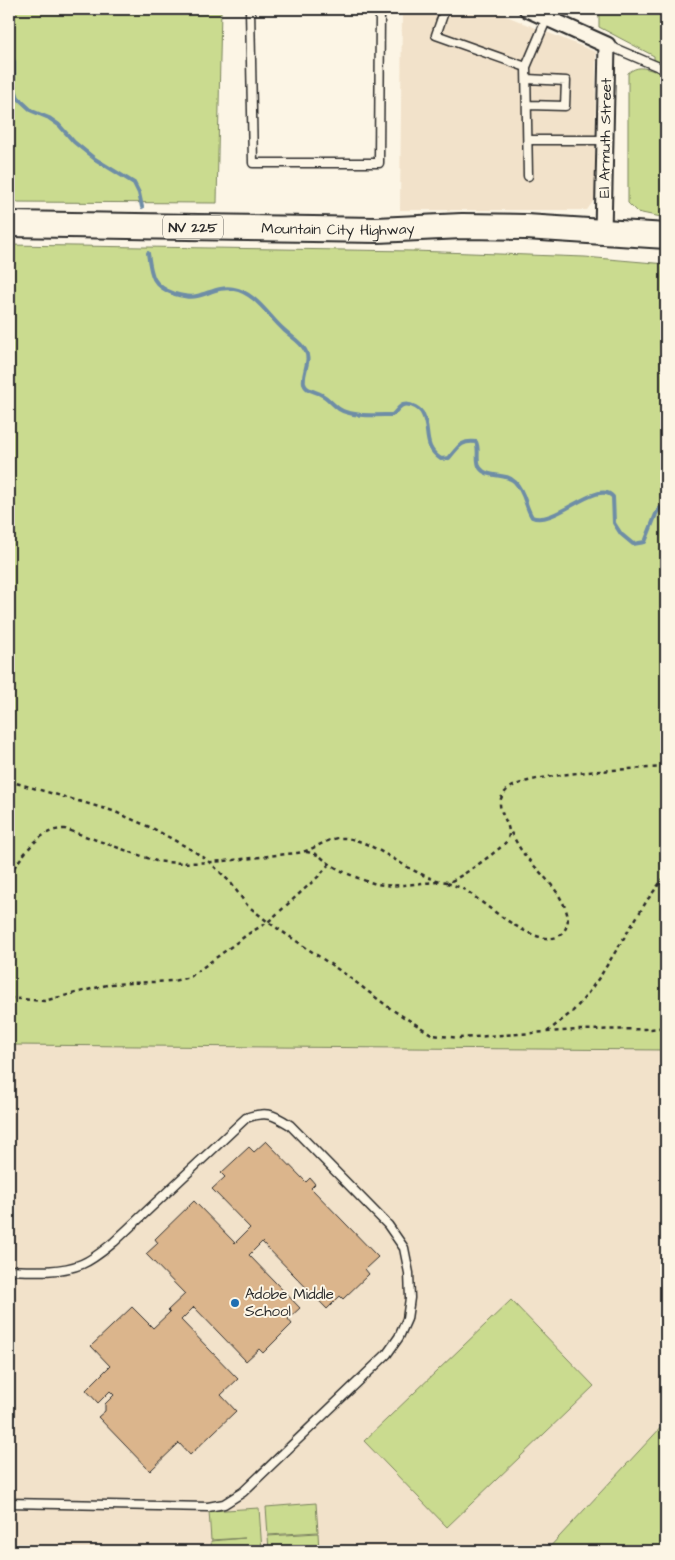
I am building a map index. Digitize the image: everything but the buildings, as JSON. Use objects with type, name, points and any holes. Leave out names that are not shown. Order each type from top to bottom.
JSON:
[{"type":"main road","name":"Mountain City Highway","points":[[9,224],[368,230],[462,226],[666,236]]},
{"type":"street","points":[[526,9],[607,45]]},
{"type":"street","name":"El Armuth Street","points":[[603,232],[607,45]]},
{"type":"lane","points":[[250,9],[253,163],[379,163],[380,9]]},
{"type":"lane","points":[[445,9],[436,34],[526,67]]},
{"type":"lane","points":[[528,176],[526,67],[547,18]]},
{"type":"lane","points":[[607,45],[666,70]]},
{"type":"lane","points":[[527,79],[566,81],[565,106],[527,105]]},
{"type":"lane","points":[[528,140],[605,140]]},
{"type":"lane","points":[[9,1270],[38,1271],[58,1269],[81,1264],[100,1253],[246,1118],[259,1113],[276,1116],[290,1124],[388,1225],[404,1248],[409,1273],[410,1298],[407,1319],[399,1337],[387,1354],[243,1492],[224,1504],[208,1507],[9,1503]]},
{"type":"path","points":[[9,874],[34,843],[47,833],[59,829],[77,832],[156,860],[171,862],[208,861],[304,852],[319,854],[329,864],[380,885],[397,886],[444,882],[452,880],[505,843],[510,834],[501,812],[501,801],[506,791],[516,785],[531,780],[572,774],[666,767]]},
{"type":"path","points":[[9,782],[95,805],[129,818],[180,842],[208,861],[230,882],[247,905],[268,922],[345,974],[391,1009],[433,1034],[459,1038],[577,1030],[666,1027]]},
{"type":"path","points":[[304,852],[335,838],[347,838],[360,842],[429,877],[466,890],[504,918],[531,933],[549,939],[559,936],[568,923],[565,906],[556,890],[522,853],[507,826]]},
{"type":"path","points":[[9,997],[44,1001],[111,984],[184,980],[196,974],[235,943],[268,922],[320,876],[329,864]]},
{"type":"path","points":[[546,1033],[572,1012],[582,1001],[601,975],[648,899],[666,875]]},
{"type":"shaded area","points":[[402,9],[489,9],[596,52],[595,199],[587,210],[400,210]]},
{"type":"shaded area","points":[[9,1045],[666,1050],[666,1422],[546,1551],[9,1551]]},
{"type":"green space","points":[[9,9],[221,9],[217,203],[9,202]]},
{"type":"green space","points":[[599,9],[666,9],[666,218],[637,212],[628,203],[628,73],[640,68],[654,71],[654,56],[599,27]]},
{"type":"green space","points":[[9,245],[413,251],[585,257],[666,264],[666,1050],[9,1045]]},
{"type":"green space","points":[[511,1300],[594,1386],[447,1527],[364,1441]]},
{"type":"green space","points":[[666,1422],[666,1551],[546,1551]]},
{"type":"green space","points":[[316,1503],[318,1532],[268,1535],[266,1507]]},
{"type":"green space","points":[[259,1508],[262,1551],[212,1551],[211,1541],[245,1538],[211,1540],[209,1511]]},
{"type":"green space","points":[[318,1533],[319,1551],[269,1551],[268,1536]]},
{"type":"waterway","points":[[9,50],[14,62],[14,86],[18,98],[32,111],[49,118],[59,125],[74,142],[95,159],[134,183],[139,193],[142,207]]},
{"type":"waterway","points":[[148,253],[154,279],[167,291],[192,297],[229,288],[247,294],[254,299],[305,350],[308,358],[304,379],[305,386],[324,396],[344,412],[392,415],[403,405],[415,407],[423,415],[431,449],[441,459],[449,458],[457,448],[466,442],[476,442],[480,468],[483,471],[507,477],[515,482],[521,490],[532,517],[541,518],[552,515],[587,498],[606,493],[613,497],[614,523],[621,534],[633,544],[645,542],[656,514],[660,508],[666,507]]},
{"type":"place","name":"Adobe Middle School","points":[[235,1303]]}]
